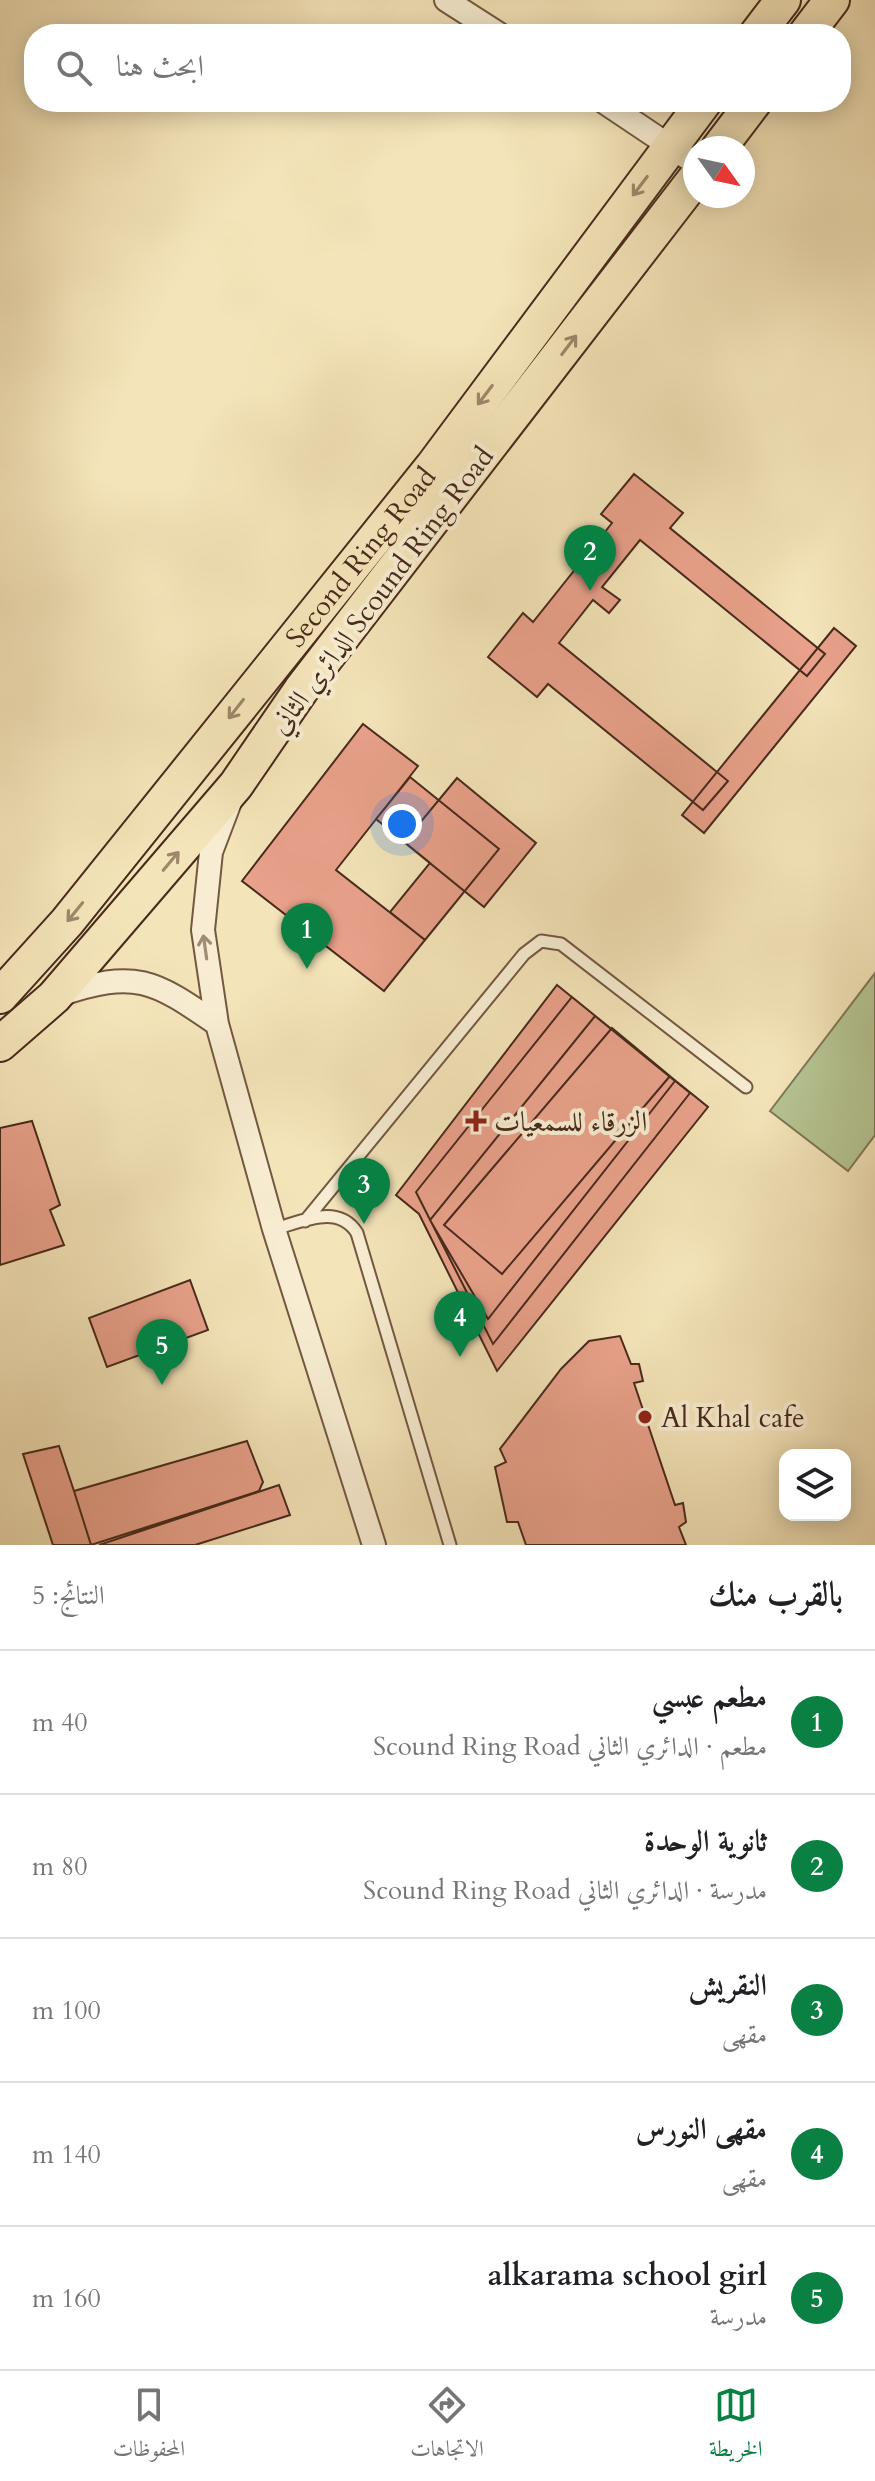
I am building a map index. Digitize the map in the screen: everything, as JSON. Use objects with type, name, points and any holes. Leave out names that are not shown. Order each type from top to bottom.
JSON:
[{"type":"main road","points":[[814,24],[832,0]]},
{"type":"main road","name":"Second Ring Road","points":[[690,136],[700,112]]},
{"type":"main road","points":[[728,136],[746,112]]},
{"type":"main road","name":"Second Ring Road","points":[[4,985],[67,922],[683,154]]},
{"type":"main road","name":"الدائري الثاني Scound Ring Road","points":[[12,1034],[54,997],[236,785],[301,690],[683,195]]},
{"type":"main road","points":[[270,667],[301,690]]},
{"type":"street","points":[[446,0],[483,24]]},
{"type":"street","points":[[619,112],[683,154]]},
{"type":"street","points":[[236,785],[211,852],[203,930],[217,1024],[274,1229],[374,1545]]},
{"type":"street","points":[[54,997],[89,985],[127,979],[160,986],[217,1024]]},
{"type":"street","points":[[4,985],[12,1034]]},
{"type":"lane","points":[[305,1221],[524,954],[541,941],[561,944],[746,1087]]},
{"type":"lane","points":[[274,1229],[339,1216],[349,1221],[357,1233],[450,1545]]},
{"type":"green space","points":[[875,973],[875,1135],[848,1171],[770,1111]]},
{"type":"building","points":[[634,474],[683,513],[670,528],[825,654],[807,676],[640,540],[602,587],[620,600],[609,613],[593,600],[559,643],[728,781],[703,810],[548,684],[537,697],[488,657],[523,613],[533,622],[612,523],[601,514]]},
{"type":"building","points":[[834,628],[856,646],[704,833],[682,815]]},
{"type":"building","points":[[363,724],[418,766],[336,870],[425,940],[384,991],[242,881]]},
{"type":"building","points":[[410,777],[499,849],[425,940],[390,912],[430,863],[376,819]]},
{"type":"building","points":[[457,778],[536,843],[484,907],[404,842]]},
{"type":"building","points":[[557,985],[708,1107],[497,1371],[419,1214],[396,1195]]},
{"type":"building","points":[[572,997],[690,1093],[493,1344],[416,1192]]},
{"type":"building","points":[[595,1016],[675,1081],[488,1319],[430,1220]]},
{"type":"building","points":[[612,1028],[670,1076],[502,1274],[444,1225]]},
{"type":"building","points":[[32,1121],[60,1205],[50,1210],[64,1245],[0,1265],[0,1128]]},
{"type":"building","points":[[190,1280],[208,1330],[107,1367],[89,1318]]},
{"type":"building","points":[[620,1336],[631,1364],[639,1364],[643,1381],[634,1383],[675,1505],[683,1503],[686,1522],[679,1527],[686,1545],[526,1545],[518,1522],[507,1522],[495,1467],[506,1462],[500,1449],[561,1369],[589,1341]]},
{"type":"building","points":[[247,1441],[263,1482],[259,1491],[91,1545],[74,1491]]},
{"type":"building","points":[[59,1446],[91,1545],[53,1545],[23,1454]]},
{"type":"building","points":[[279,1485],[290,1515],[195,1545],[99,1545]]},
{"type":"place","name":"ثانوية الوحدة","points":[[590,591]]},
{"type":"place","name":"مطعم عبسي","points":[[307,969]]},
{"type":"place","name":"الزرقاء للسمعيات","points":[[476,1121]]},
{"type":"place","name":"النقريش","points":[[364,1224]]},
{"type":"place","name":"مقهى النورس","points":[[460,1357]]},
{"type":"place","name":"alkarama school girl","points":[[162,1385]]},
{"type":"place","name":"Al Khal cafe","points":[[645,1417]]}]
